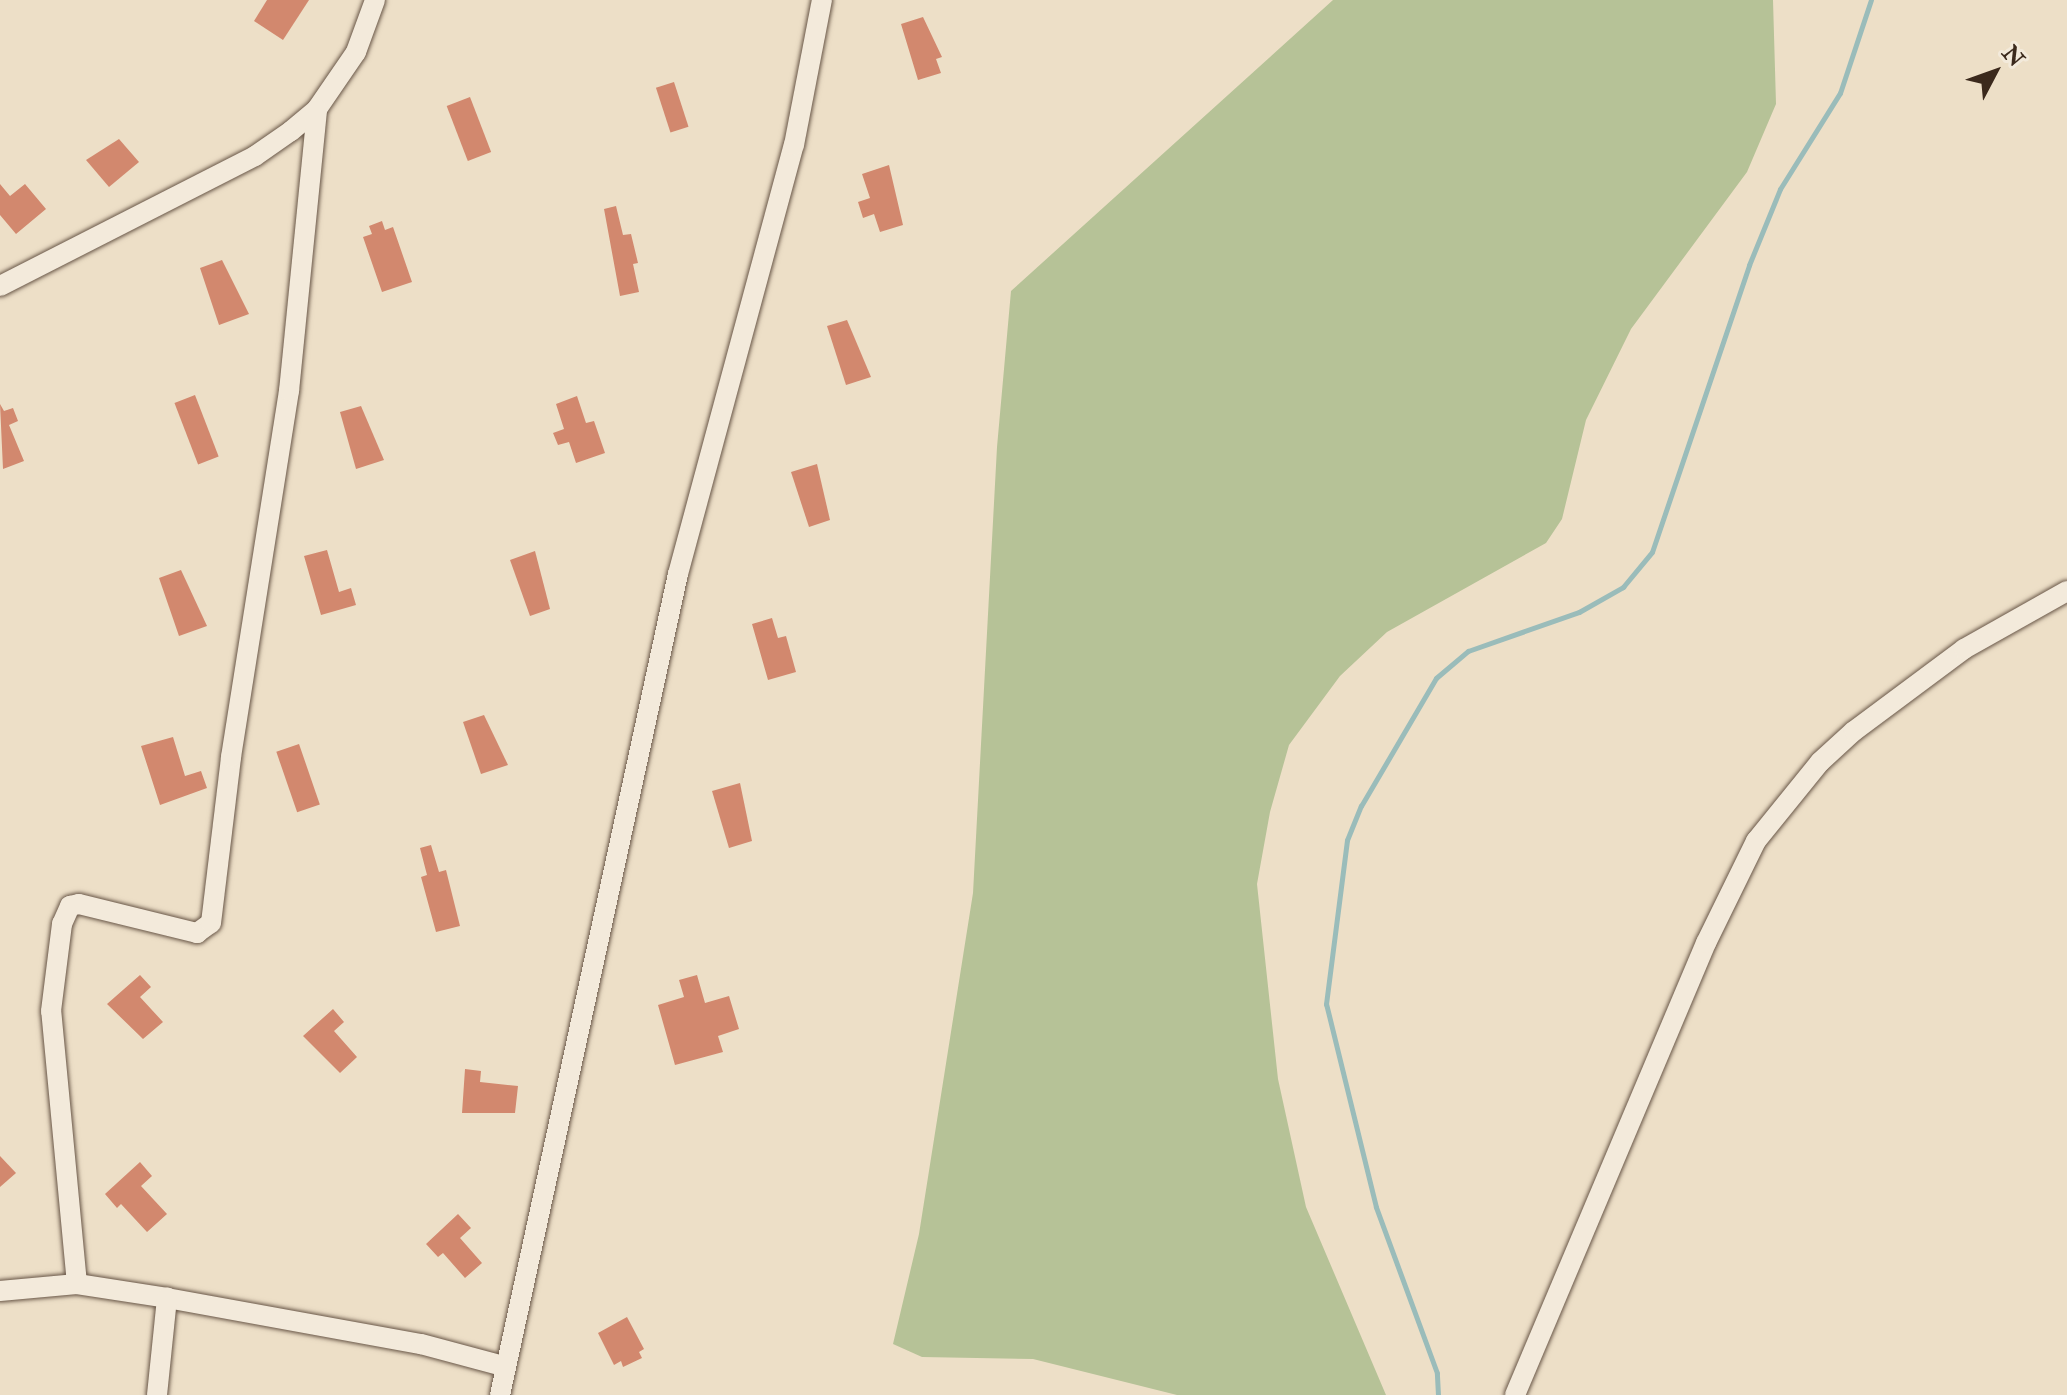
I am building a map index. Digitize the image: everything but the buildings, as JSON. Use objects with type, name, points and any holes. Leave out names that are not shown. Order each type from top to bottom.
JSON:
[{"type":"street","points":[[0,286],[255,156],[317,109],[356,52],[375,0]]},
{"type":"street","points":[[500,1395],[503,1366],[678,574],[794,145],[822,0]]},
{"type":"street","points":[[77,1284],[51,1011],[62,924],[70,906],[79,904],[197,933],[211,923],[231,757],[289,391],[317,109]]},
{"type":"street","points":[[1515,1395],[1706,943],[1756,841],[1820,762],[1854,731],[1964,649],[2067,591]]},
{"type":"street","points":[[0,1291],[77,1284],[421,1344],[503,1366]]},
{"type":"street","points":[[157,1395],[167,1298]]},
{"type":"green space","points":[[1333,0],[1773,0],[1776,104],[1747,172],[1631,329],[1586,420],[1562,519],[1546,543],[1387,632],[1340,676],[1289,745],[1270,812],[1257,884],[1278,1079],[1306,1207],[1386,1395],[1177,1395],[1033,1359],[922,1357],[893,1344],[919,1234],[973,893],[997,447],[1011,291]]},
{"type":"waterway","points":[[1438,1395],[1437,1373],[1376,1207],[1326,1004],[1347,840],[1361,806],[1436,678],[1468,651],[1579,612],[1623,587],[1652,552],[1749,265],[1780,189],[1840,93],[1871,0]]}]
